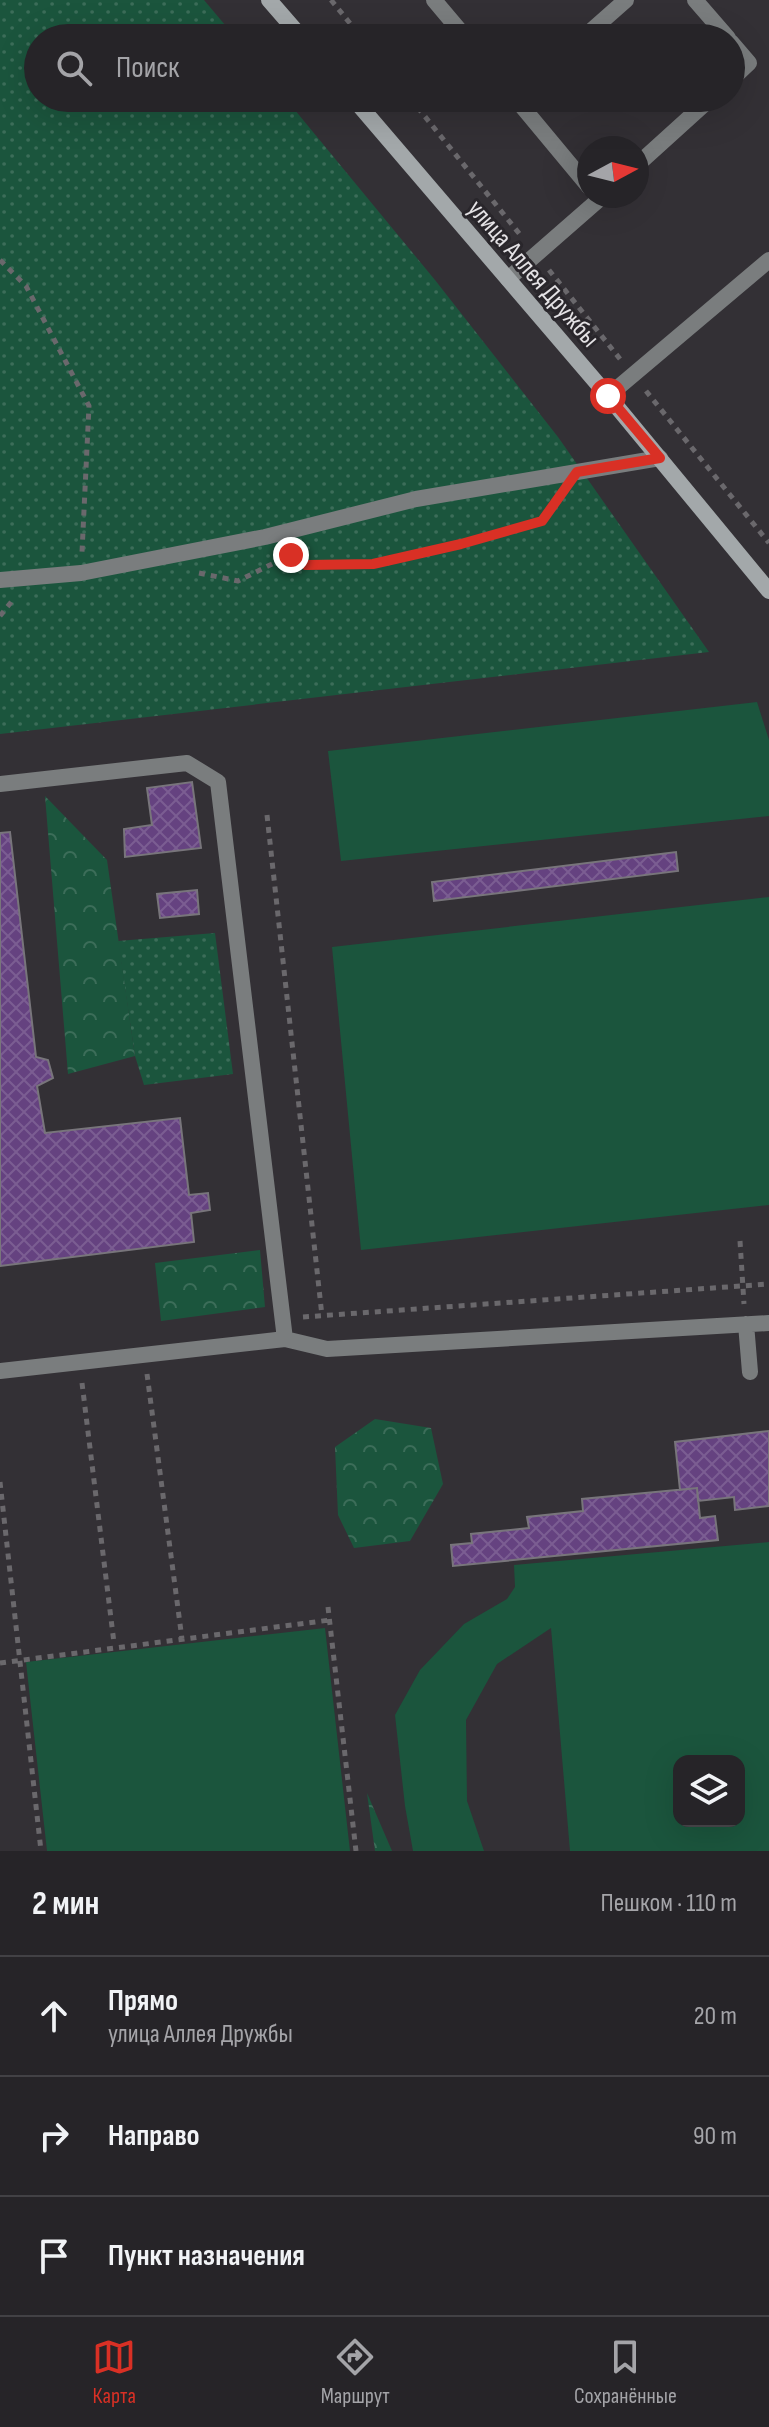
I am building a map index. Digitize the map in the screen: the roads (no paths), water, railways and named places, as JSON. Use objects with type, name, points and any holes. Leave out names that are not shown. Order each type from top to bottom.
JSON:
[{"type":"main road","points":[[269,0],[290,24]]},
{"type":"main road","name":"улица Аллея Дружбы","points":[[365,112],[608,396],[769,591]]},
{"type":"lane","points":[[434,0],[454,24]]},
{"type":"lane","points":[[599,24],[626,0]]},
{"type":"lane","points":[[695,0],[715,24]]},
{"type":"lane","points":[[527,112],[577,171]]},
{"type":"lane","points":[[649,154],[696,112]]},
{"type":"lane","points":[[508,279],[583,208]]},
{"type":"lane","points":[[608,396],[769,260]]},
{"type":"lane","points":[[0,580],[81,573],[265,537],[416,499],[660,458]]},
{"type":"lane","points":[[0,784],[187,763],[218,782],[285,1339]]},
{"type":"lane","points":[[0,1371],[285,1339],[327,1349],[769,1323]]},
{"type":"lane","points":[[746,1324],[750,1372]]}]
